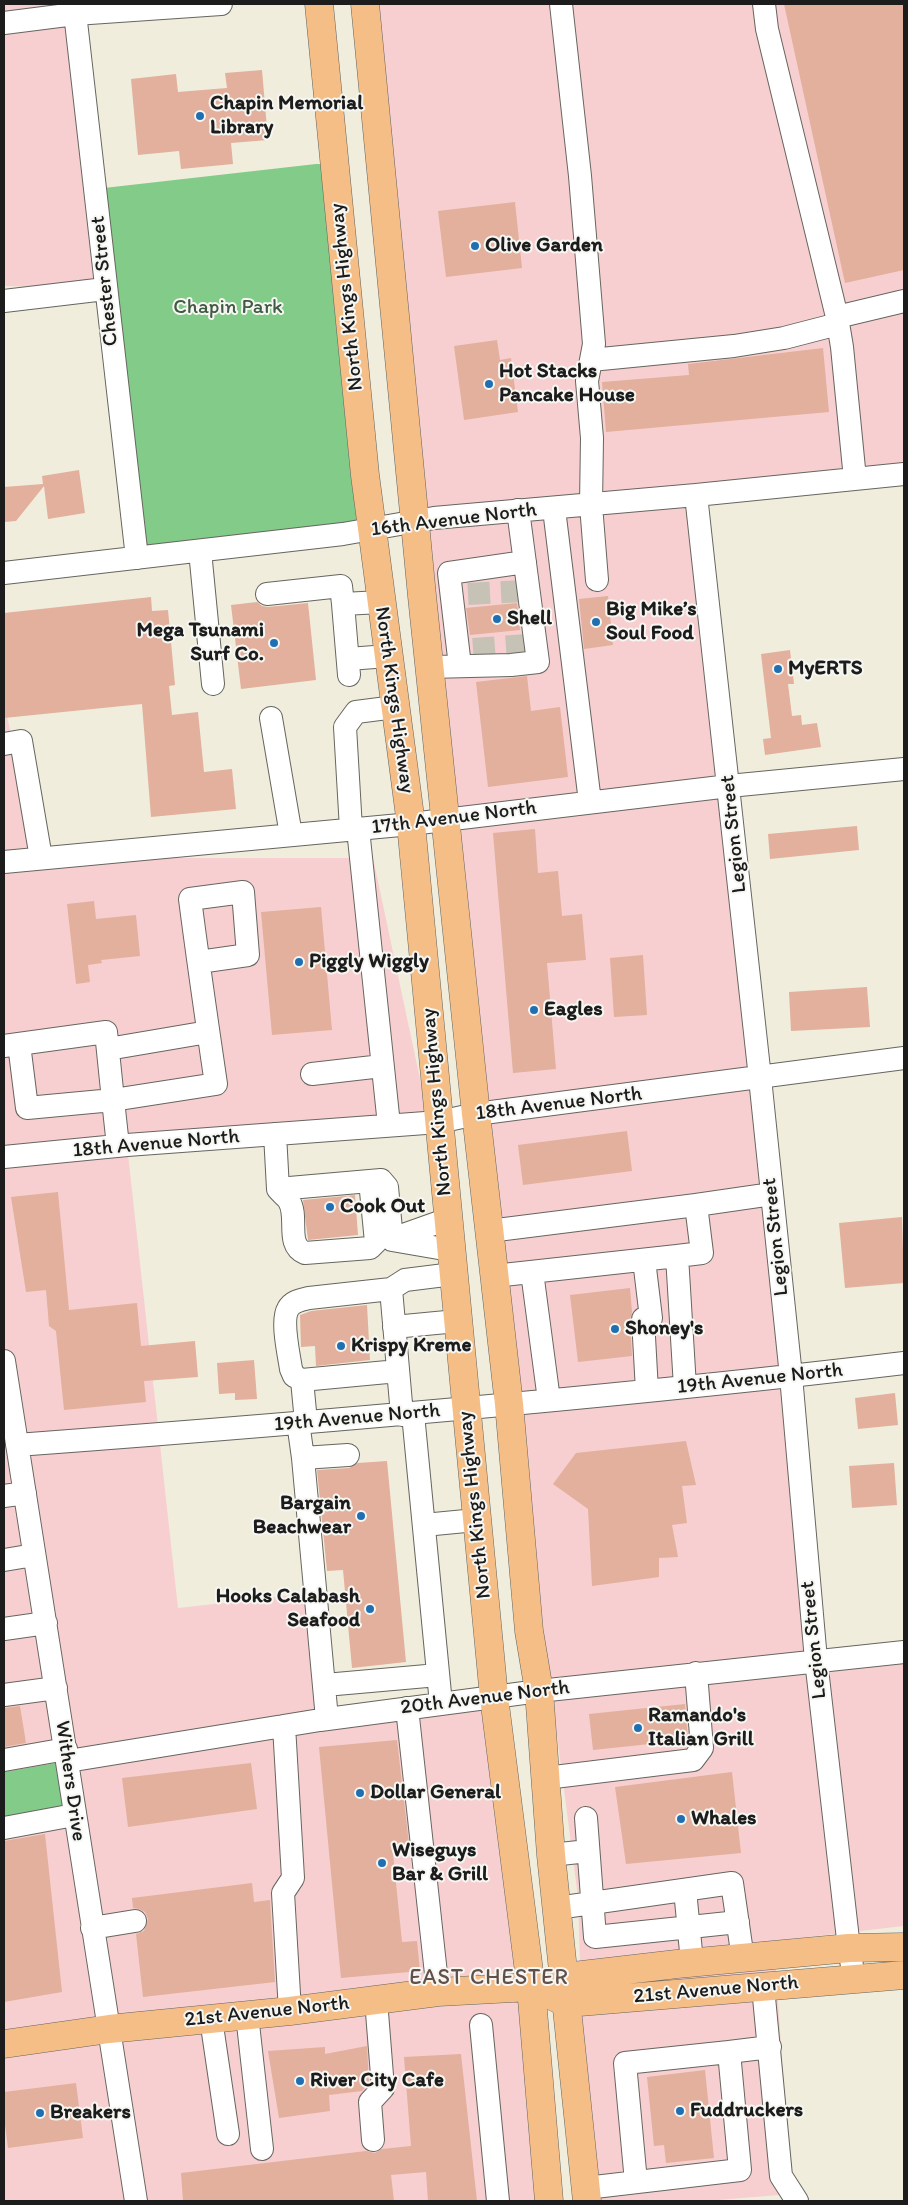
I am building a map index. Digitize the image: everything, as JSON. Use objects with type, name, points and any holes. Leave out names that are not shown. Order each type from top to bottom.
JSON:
[{"type":"main road","name":"North Kings Highway","points":[[319,4],[349,319],[372,529],[411,824],[476,1520],[494,1697],[531,1987],[549,2201]]},
{"type":"main road","name":"North Kings Highway","points":[[365,4],[422,596],[476,1114],[509,1404],[529,1631],[556,1777],[551,1855],[586,2195]]},
{"type":"main road","name":"21st Avenue North","points":[[566,1990],[692,1962],[743,1959],[849,1948],[904,1947]]},
{"type":"main road","name":"21st Avenue North","points":[[4,2044],[109,2029],[290,2011],[438,1992],[531,1987],[566,1990],[763,1987],[904,1975]]},
{"type":"street","points":[[4,23],[74,9],[221,4]]},
{"type":"street","points":[[560,4],[587,253],[594,344],[588,381],[592,438],[591,505],[597,580]]},
{"type":"street","points":[[764,4],[767,28],[837,320],[842,347],[855,479]]},
{"type":"street","name":"Chester Street","points":[[74,9],[137,558]]},
{"type":"street","points":[[4,301],[105,289]]},
{"type":"street","points":[[592,360],[734,346],[784,338],[837,320],[904,301]]},
{"type":"street","name":"16th Avenue North","points":[[4,573],[200,551],[372,529],[416,521],[904,474]]},
{"type":"street","name":"Legion Street","points":[[696,495],[772,1194],[816,1660],[854,1978]]},
{"type":"street","points":[[554,509],[590,802]]},
{"type":"street","points":[[430,667],[463,655],[538,662],[532,645],[526,591],[526,562],[518,510]]},
{"type":"street","points":[[200,551],[213,684]]},
{"type":"street","points":[[463,655],[459,594],[449,573],[526,562]]},
{"type":"street","points":[[267,594],[341,586],[349,667],[388,656]]},
{"type":"street","points":[[526,591],[563,589]]},
{"type":"street","points":[[422,596],[459,594]]},
{"type":"street","points":[[343,604],[381,602]]},
{"type":"street","points":[[389,1125],[354,829],[345,727],[356,712],[395,707]]},
{"type":"street","points":[[271,718],[291,835]]},
{"type":"street","points":[[4,744],[21,741],[41,858]]},
{"type":"street","name":"17th Avenue North","points":[[4,862],[411,824],[446,818],[729,786],[904,769]]},
{"type":"street","points":[[118,1146],[113,1100],[108,1049],[106,1032],[11,1045],[27,1108],[113,1100],[216,1084],[198,962]]},
{"type":"street","points":[[108,1049],[208,1032]]},
{"type":"street","name":"18th Avenue North","points":[[4,1157],[118,1146],[438,1122],[476,1114],[904,1058]]},
{"type":"street","points":[[312,1074],[382,1066]]},
{"type":"street","points":[[275,1134],[278,1189],[286,1250],[291,1259],[298,1265],[309,1267],[373,1259],[394,1240],[403,1235],[448,1219]]},
{"type":"street","points":[[278,1189],[290,1202],[295,1243],[299,1250],[305,1253],[370,1248],[376,1242],[370,1180]]},
{"type":"street","points":[[278,1189],[380,1180],[388,1188],[394,1240]]},
{"type":"street","points":[[489,1231],[772,1194]]},
{"type":"street","points":[[494,1276],[702,1253],[696,1205]]},
{"type":"street","points":[[394,1240],[452,1262]]},
{"type":"street","points":[[677,1256],[686,1387]]},
{"type":"street","points":[[644,1260],[651,1318],[643,1319],[647,1391]]},
{"type":"street","points":[[327,1719],[303,1458],[303,1386],[294,1376],[291,1369],[285,1320],[288,1308],[297,1301],[309,1298],[391,1289],[405,1280],[452,1262]]},
{"type":"street","points":[[532,1272],[549,1400]]},
{"type":"street","points":[[391,1289],[399,1377],[408,1414],[424,1525],[441,1704]]},
{"type":"street","points":[[394,1327],[457,1321]]},
{"type":"street","name":"Withers Drive","points":[[4,1361],[17,1445],[14,1494],[34,1555],[46,1623],[75,1808],[74,1815],[136,2201]]},
{"type":"street","name":"19th Avenue North","points":[[17,1445],[465,1409],[904,1363]]},
{"type":"street","points":[[303,1386],[399,1377]]},
{"type":"street","points":[[303,1458],[348,1455]]},
{"type":"street","points":[[424,1525],[476,1520]]},
{"type":"street","points":[[4,1560],[34,1555]]},
{"type":"street","points":[[4,1629],[46,1623]]},
{"type":"street","name":"20th Avenue North","points":[[4,1760],[67,1755],[539,1691],[904,1652]]},
{"type":"street","points":[[556,1777],[693,1760],[702,1748],[696,1673]]},
{"type":"street","points":[[325,1685],[438,1675]]},
{"type":"street","points":[[4,1695],[56,1688]]},
{"type":"street","points":[[408,1708],[438,1992]]},
{"type":"street","points":[[284,1726],[293,1878],[282,1893],[290,2011]]},
{"type":"street","points":[[8,1829],[74,1815]]},
{"type":"street","points":[[586,1818],[595,1937],[738,1922]]},
{"type":"street","points":[[551,1855],[588,1851]]},
{"type":"street","points":[[557,1908],[732,1883],[743,1959]]},
{"type":"street","points":[[684,1890],[690,1928],[692,1962]]},
{"type":"street","points":[[92,1928],[135,1921]]},
{"type":"street","points":[[763,1987],[781,2176],[797,2201]]},
{"type":"street","points":[[373,2140],[370,2102],[383,2088],[376,2000]]},
{"type":"street","points":[[247,2015],[262,2149]]},
{"type":"street","points":[[211,2019],[228,2134]]},
{"type":"street","points":[[481,2025],[498,2201]]},
{"type":"street","points":[[636,2182],[625,2063],[770,2047]]},
{"type":"street","points":[[586,2195],[636,2182],[740,2170],[729,2052]]},
{"type":"shaded area","points":[[4,4],[75,4],[105,289],[4,286]]},
{"type":"shaded area","points":[[365,4],[904,4],[904,474],[696,495],[816,1660],[904,1651],[904,1926],[774,1941],[791,2194],[706,2201],[587,2201],[578,1897],[476,1114]]},
{"type":"shaded area","points":[[4,704],[41,858],[373,858],[427,1112],[127,1145],[178,1608],[305,1594],[320,1720],[494,1697],[549,2201],[4,2201]]},
{"type":"green space","name":"Chapin Park","points":[[316,164],[334,164],[372,529],[137,558],[95,189]]},
{"type":"green space","points":[[68,1761],[75,1808],[4,1822],[4,1772]]},
{"type":"building","points":[[784,4],[904,4],[904,270],[845,283]]},
{"type":"building","name":"Chapin Memorial Library","points":[[262,70],[268,140],[231,143],[233,164],[181,169],[179,151],[138,155],[131,79],[176,74],[178,92],[227,88],[225,73]]},
{"type":"building","points":[[515,202],[522,268],[446,277],[438,211]]},
{"type":"building","points":[[497,340],[500,360],[511,358],[518,412],[464,420],[454,346]]},
{"type":"building","points":[[823,348],[829,412],[606,432],[602,382],[689,375],[688,364]]},
{"type":"building","points":[[79,470],[85,513],[48,519],[44,486],[16,521],[4,522],[4,487],[43,484],[42,476]]},
{"type":"building","name":"Big Mike’s Soul Food","points":[[608,596],[613,645],[584,649],[579,599]]},
{"type":"building","points":[[151,597],[152,611],[168,610],[175,685],[169,686],[172,715],[198,712],[204,772],[232,769],[236,809],[151,817],[142,704],[4,718],[4,613]]},
{"type":"building","name":"Mega Tsunami Surf Co.","points":[[257,602],[262,606],[268,607],[308,603],[316,680],[241,689],[231,605]]},
{"type":"building","name":"Shell","points":[[517,603],[520,630],[470,635],[466,608]]},
{"type":"building","points":[[790,650],[794,684],[788,684],[792,716],[801,715],[802,725],[817,723],[821,747],[765,755],[763,739],[771,738],[761,654]]},
{"type":"building","points":[[527,676],[531,711],[560,707],[568,777],[488,787],[476,682]]},
{"type":"building","points":[[857,826],[859,850],[770,859],[768,834]]},
{"type":"building","points":[[535,829],[538,873],[558,871],[562,916],[582,914],[586,960],[547,963],[556,1069],[513,1073],[493,833]]},
{"type":"building","points":[[94,901],[96,919],[136,915],[140,956],[101,960],[102,963],[88,965],[90,982],[76,984],[67,904]]},
{"type":"building","points":[[321,907],[332,1030],[272,1035],[261,912]]},
{"type":"building","points":[[643,955],[647,1015],[614,1017],[610,958]]},
{"type":"building","points":[[867,987],[870,1027],[791,1031],[789,992]]},
{"type":"building","points":[[627,1131],[632,1171],[523,1185],[518,1145]]},
{"type":"building","points":[[58,1192],[69,1310],[137,1303],[141,1346],[195,1341],[198,1377],[144,1381],[146,1402],[64,1410],[56,1331],[49,1326],[46,1290],[26,1292],[11,1197]]},
{"type":"building","points":[[355,1195],[358,1235],[308,1240],[303,1200]]},
{"type":"building","points":[[902,1217],[904,1283],[845,1288],[839,1223]]},
{"type":"building","points":[[630,1288],[632,1356],[578,1362],[570,1295]]},
{"type":"building","points":[[367,1305],[370,1360],[316,1366],[315,1346],[301,1347],[300,1315],[311,1311]]},
{"type":"building","points":[[254,1360],[257,1399],[235,1400],[235,1393],[219,1394],[217,1363]]},
{"type":"building","points":[[895,1393],[898,1425],[858,1429],[855,1398]]},
{"type":"building","points":[[686,1441],[696,1485],[682,1486],[687,1523],[672,1525],[678,1557],[659,1558],[659,1577],[592,1586],[588,1509],[553,1484],[576,1453]]},
{"type":"building","points":[[387,1461],[406,1662],[352,1668],[343,1570],[327,1571],[317,1470],[349,1468],[358,1463]]},
{"type":"building","points":[[894,1463],[897,1505],[852,1508],[849,1466]]},
{"type":"building","points":[[685,1704],[688,1740],[593,1750],[589,1714]]},
{"type":"building","points":[[20,1706],[26,1743],[4,1747],[4,1708]]},
{"type":"building","points":[[397,1740],[409,1844],[392,1844],[402,1942],[417,1941],[420,1971],[341,1978],[319,1747]]},
{"type":"building","points":[[251,1763],[257,1809],[128,1827],[122,1778]]},
{"type":"building","points":[[732,1772],[741,1853],[626,1864],[615,1787]]},
{"type":"building","points":[[45,1834],[62,1992],[4,2002],[4,1841]]},
{"type":"building","points":[[252,1883],[254,1902],[270,1900],[275,1982],[143,1997],[136,1934],[144,1931],[148,1919],[145,1912],[133,1908],[132,1898]]},
{"type":"building","name":"River City Cafe","points":[[367,2046],[369,2083],[362,2091],[329,2095],[330,2111],[279,2118],[268,2051],[325,2047],[325,2054]]},
{"type":"building","points":[[461,2054],[477,2201],[428,2201],[426,2172],[391,2175],[394,2201],[183,2201],[181,2173],[366,2151],[375,2153],[382,2149],[411,2146],[404,2057]]},
{"type":"building","name":"Fuddruckers","points":[[705,2070],[714,2158],[666,2163],[664,2145],[654,2146],[647,2077]]},
{"type":"building","points":[[76,2083],[83,2138],[8,2148],[4,2117],[4,2092]]},
{"type":"tunnel","points":[[468,594],[523,591]]},
{"type":"tunnel","points":[[473,649],[527,645]]},
{"type":"place","name":"Chapin Memorial Library","points":[[200,116]]},
{"type":"place","name":"Olive Garden","points":[[475,246]]},
{"type":"place","name":"Hot Stacks Pancake House","points":[[489,384]]},
{"type":"place","name":"Shell","points":[[497,619]]},
{"type":"place","name":"Big Mike’s Soul Food","points":[[596,622]]},
{"type":"place","name":"Mega Tsunami Surf Co.","points":[[274,643]]},
{"type":"place","name":"MyERTS","points":[[778,669]]},
{"type":"place","name":"Piggly Wiggly","points":[[299,962]]},
{"type":"place","name":"Eagles","points":[[534,1010]]},
{"type":"place","name":"Cook Out","points":[[330,1207]]},
{"type":"place","name":"Shoney's","points":[[615,1329]]},
{"type":"place","name":"Krispy Kreme","points":[[341,1346]]},
{"type":"place","name":"Bargain Beachwear","points":[[361,1516]]},
{"type":"place","name":"Hooks Calabash Seafood","points":[[370,1609]]},
{"type":"place","name":"Ramando's Italian Grill","points":[[638,1728]]},
{"type":"place","name":"Dollar General","points":[[360,1793]]},
{"type":"place","name":"Whales","points":[[681,1819]]},
{"type":"place","name":"Wiseguys Bar & Grill","points":[[382,1863]]},
{"type":"place","name":"River City Cafe","points":[[300,2081]]},
{"type":"place","name":"Fuddruckers","points":[[680,2111]]},
{"type":"place","name":"Breakers","points":[[40,2113]]},
{"type":"district","name":"EAST CHESTER","points":[[489,1978]]}]
